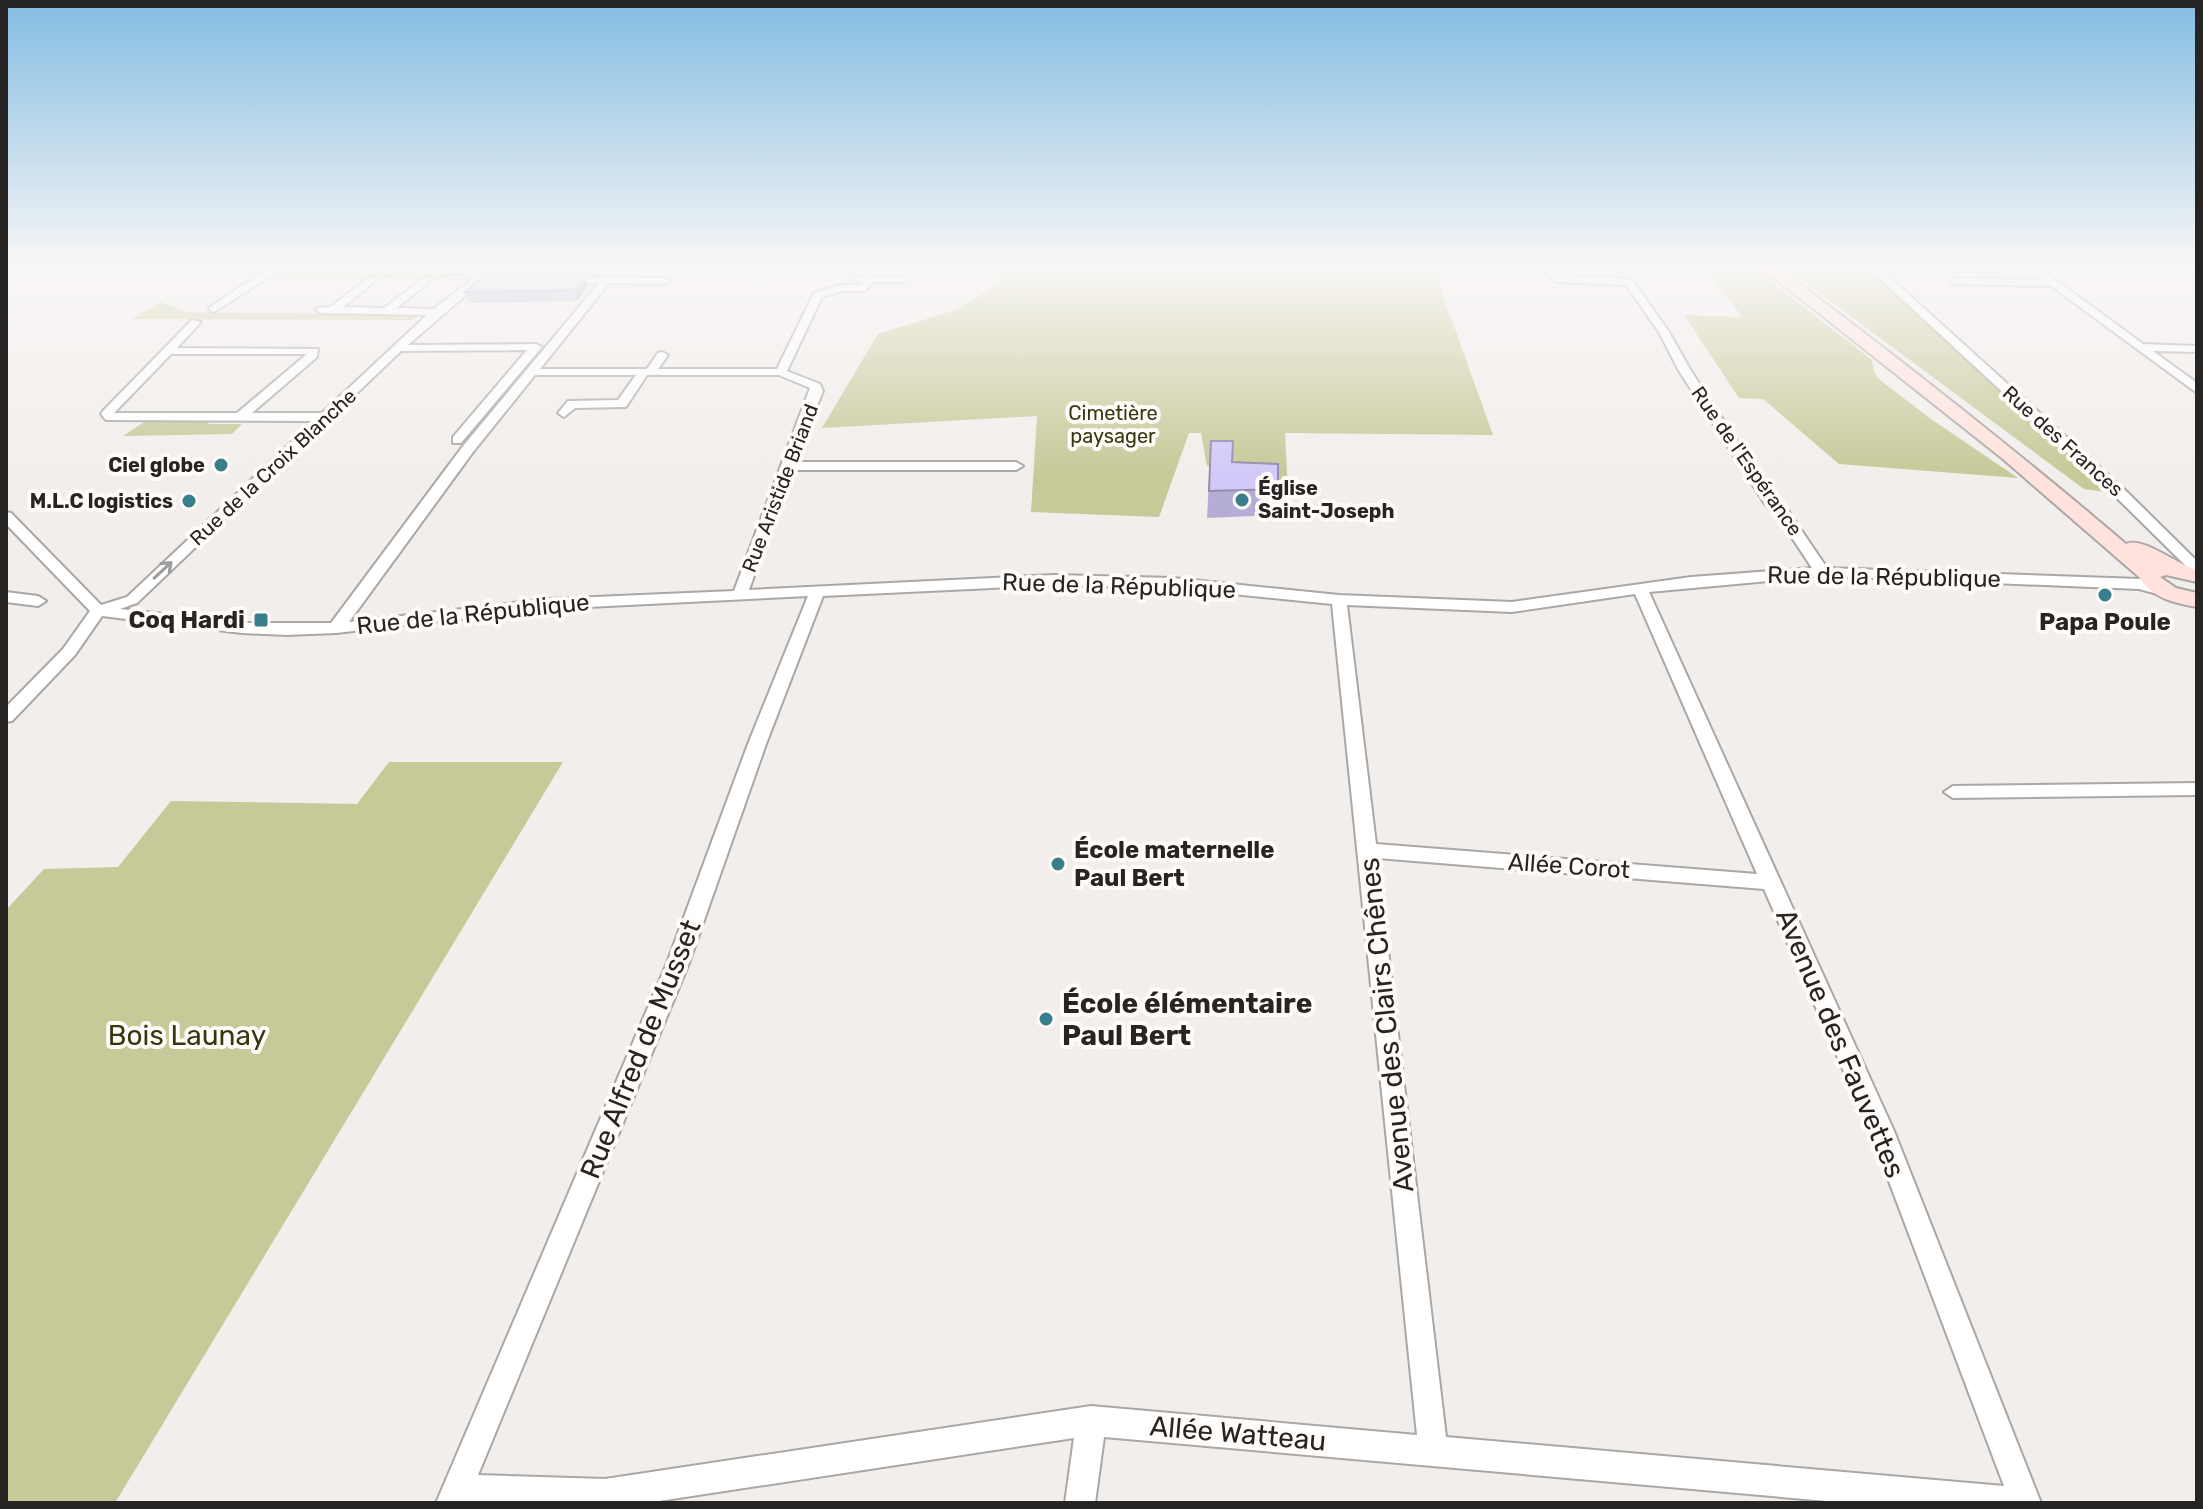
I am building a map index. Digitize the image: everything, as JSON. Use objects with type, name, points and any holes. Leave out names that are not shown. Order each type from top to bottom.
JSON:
[{"type":"main road","points":[[1859,334],[2010,455],[2155,585],[2197,612]]},
{"type":"main road","points":[[2010,455],[2076,497],[2150,558],[2177,564],[2197,576]]},
{"type":"main road","points":[[2155,585],[2153,570],[2177,564]]},
{"type":"main road","points":[[2155,585],[2197,600]]},
{"type":"street","points":[[184,334],[107,414],[110,417],[326,417]]},
{"type":"street","name":"Rue de la Croix Blanche","points":[[98,611],[132,600],[414,334]]},
{"type":"street","points":[[336,628],[468,449],[563,334]]},
{"type":"street","name":"Rue Aristide Briand","points":[[740,595],[817,388],[808,381],[781,372],[799,334]]},
{"type":"street","name":"Rue de l'Espérance","points":[[1665,334],[1685,371],[1772,504],[1782,512],[1822,572]]},
{"type":"street","name":"Rue des Frances","points":[[1941,334],[2177,564],[2197,569]]},
{"type":"street","points":[[2123,334],[2197,389]]},
{"type":"street","points":[[399,348],[536,347],[457,440]]},
{"type":"street","points":[[2140,347],[2197,349]]},
{"type":"street","points":[[169,351],[314,351],[240,417]]},
{"type":"street","points":[[564,413],[572,404],[622,404],[662,355]]},
{"type":"street","points":[[532,372],[781,372]]},
{"type":"street","points":[[786,466],[1016,466]]},
{"type":"street","points":[[6,516],[98,611],[69,652],[6,717]]},
{"type":"street","name":"Rue de la République","points":[[98,611],[242,628],[336,628],[548,604],[818,590],[1111,581],[1209,585],[1339,600],[1512,607],[1739,577],[1822,572],[2155,585]]},
{"type":"street","name":"Avenue des Fauvettes","points":[[1640,589],[1882,1131],[2024,1503]]},
{"type":"street","name":"Rue Alfred de Musset","points":[[454,1496],[678,963],[757,744],[818,590]]},
{"type":"street","points":[[6,597],[38,601]]},
{"type":"street","name":"Avenue des Clairs Chênes","points":[[1339,600],[1433,1450]]},
{"type":"street","points":[[1953,792],[2197,789]]},
{"type":"street","name":"Allée Corot","points":[[1367,850],[1772,882]]},
{"type":"street","points":[[1080,1503],[1091,1421]]},
{"type":"street","name":"Allée Watteau","points":[[454,1496],[605,1494],[1091,1421],[2024,1503]]},
{"type":"green space","name":"Cimetière paysager","points":[[878,334],[1457,334],[1493,435],[1285,433],[1289,514],[1276,515],[1275,490],[1231,467],[1207,466],[1201,433],[1189,433],[1159,517],[1031,512],[1037,416],[822,428]]},
{"type":"green space","points":[[1697,334],[1839,334],[1872,360],[1874,372],[1880,380],[2018,478],[1839,464],[1763,399],[1739,398]]},
{"type":"green space","points":[[1875,334],[1939,334],[2113,493],[2084,489]]},
{"type":"green space","points":[[209,421],[208,424],[242,424],[232,434],[123,436],[144,422]]},
{"type":"green space","name":"Bois Launay","points":[[389,762],[563,762],[115,1503],[6,1503],[6,910],[44,869],[118,867],[171,801],[357,804]]},
{"type":"building","points":[[1211,441],[1233,441],[1232,462],[1278,464],[1278,489],[1209,491]]},
{"type":"place","name":"Ciel globe","points":[[221,465]]},
{"type":"place","name":"Église Saint-Joseph","points":[[1242,500]]},
{"type":"place","name":"M.L.C logistics","points":[[189,501]]},
{"type":"place","name":"Papa Poule","points":[[2105,595]]},
{"type":"place","name":"Coq Hardi","points":[[261,620]]},
{"type":"place","name":"École maternelle Paul Bert","points":[[1058,864]]},
{"type":"place","name":"École élémentaire Paul Bert","points":[[1046,1019]]}]
